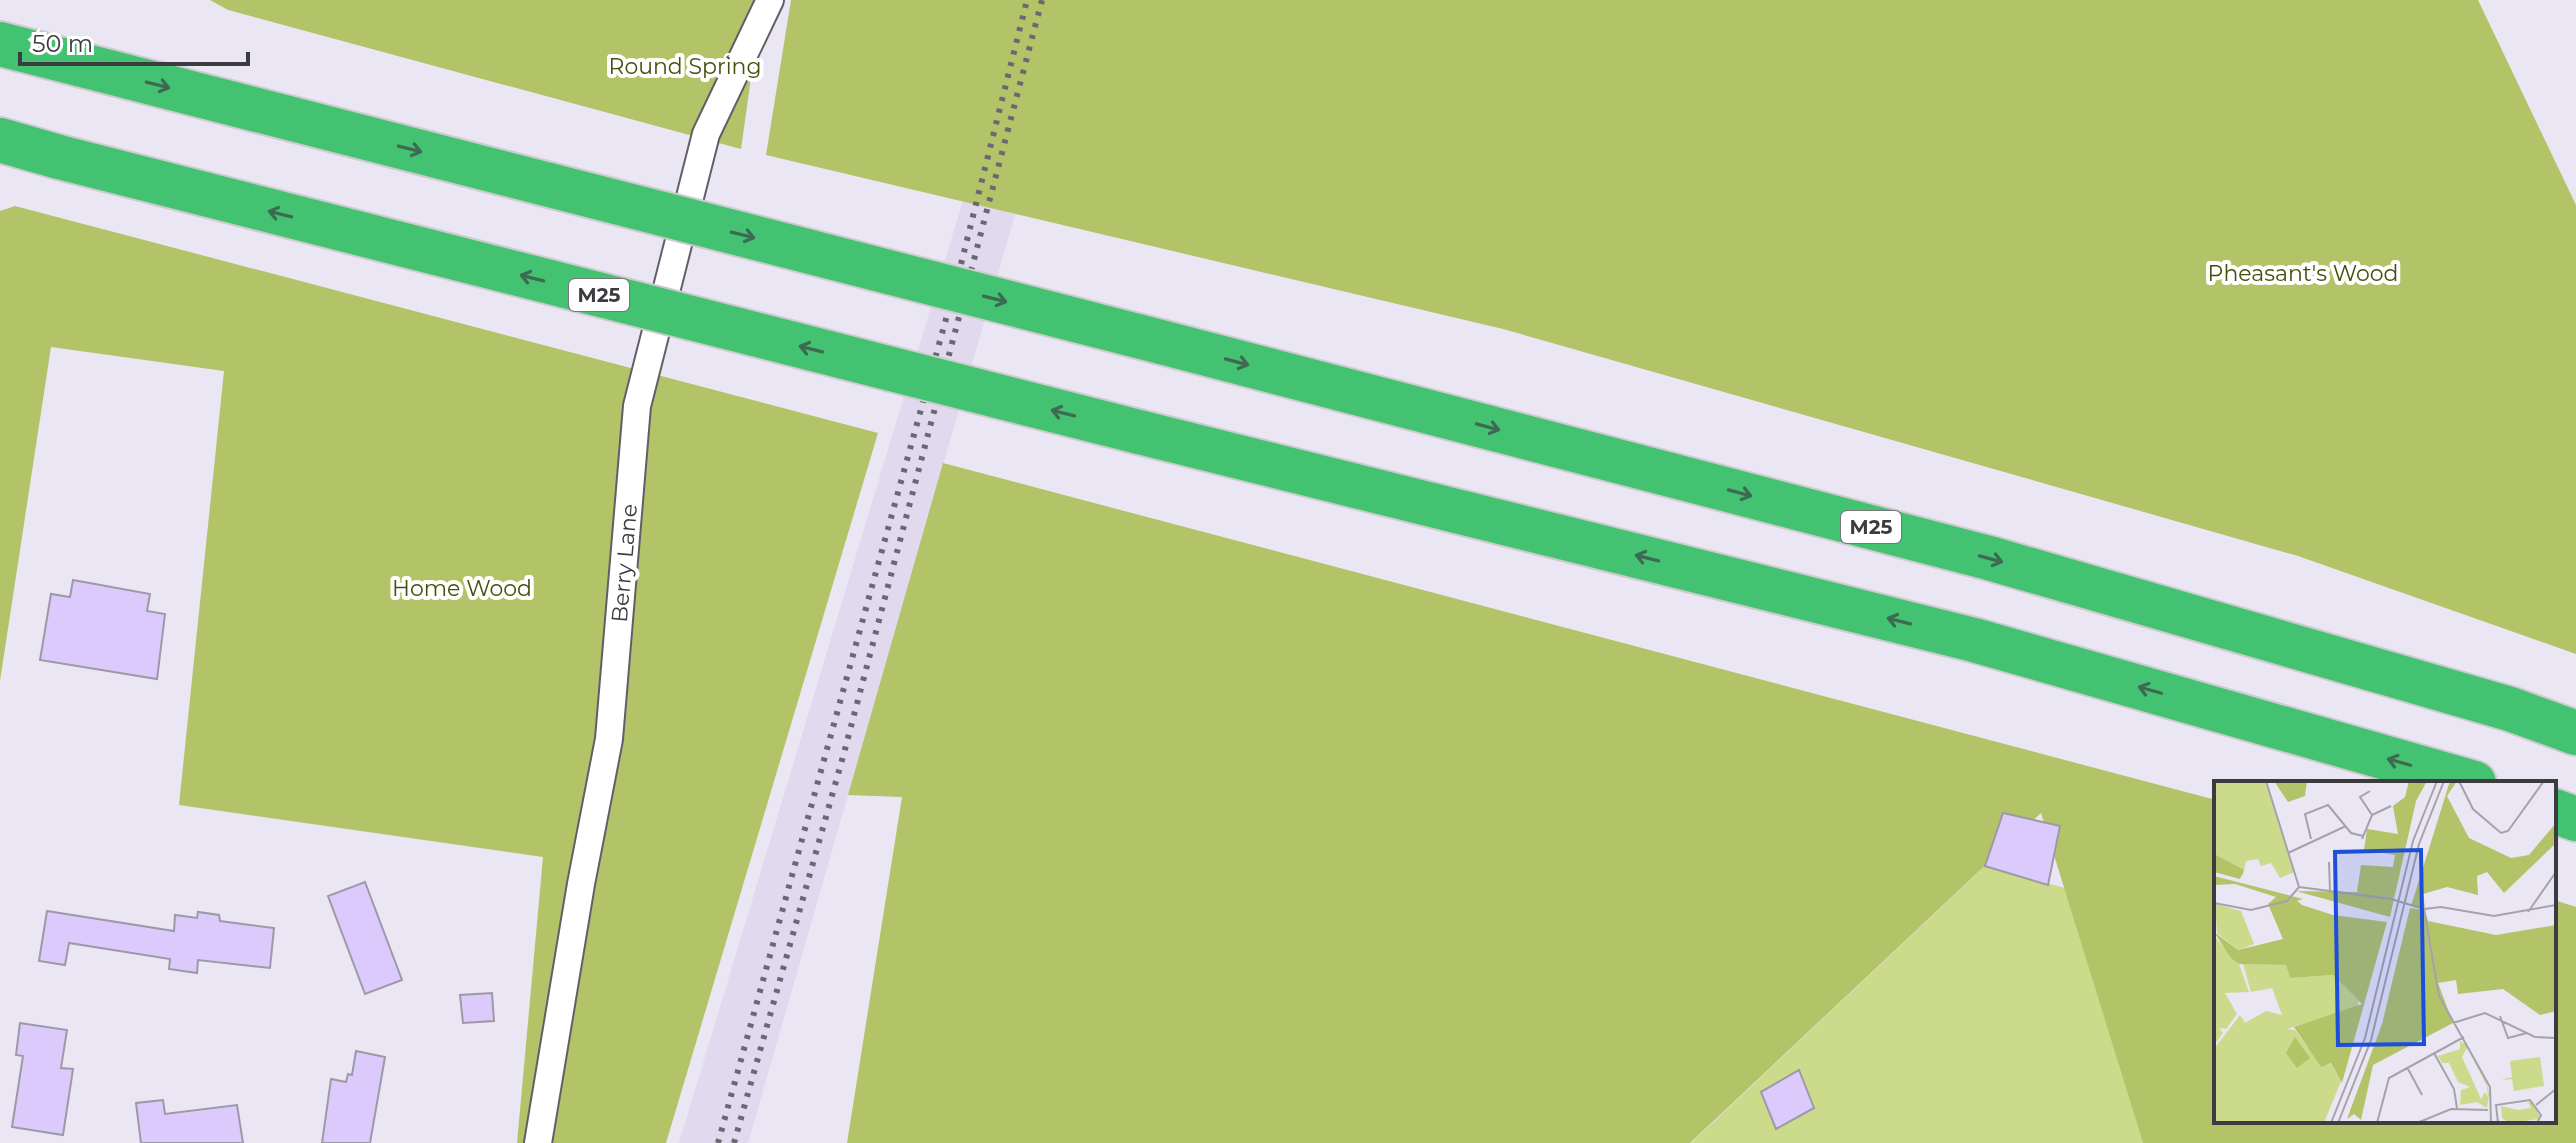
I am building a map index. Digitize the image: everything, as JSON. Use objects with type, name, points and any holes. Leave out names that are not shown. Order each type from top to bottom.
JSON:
[{"type":"highway","name":"M25","points":[[0,44],[1989,558],[2510,709],[2576,733]]},
{"type":"highway","name":"M25","points":[[0,140],[1139,432],[1974,640],[2467,781]]},
{"type":"highway","points":[[2556,812],[2576,819]]},
{"type":"street","name":"Berry Lane","points":[[538,1143],[581,884],[609,739],[637,406],[706,134],[770,0]]},
{"type":"shaded area","points":[[992,104],[1042,121],[748,1143],[679,1143]]},
{"type":"green space","name":"Round Spring","points":[[210,0],[762,0],[741,149],[228,10]]},
{"type":"green space","name":"Pheasant's Wood","points":[[791,0],[2478,0],[2576,205],[2576,654],[2298,556],[1503,329],[766,155]]},
{"type":"green space","name":"Home Wood","points":[[15,206],[878,433],[666,1143],[517,1143],[543,857],[179,805],[224,371],[51,347],[0,681],[0,211]]},
{"type":"green space","points":[[943,463],[2214,799],[2214,1123],[2556,1123],[2556,901],[2576,907],[2576,1143],[2143,1143],[2041,813],[1690,1143],[847,1143],[902,797],[848,795]]},
{"type":"green space","points":[[1985,866],[2065,888],[2143,1143],[1691,1143]]},
{"type":"building","points":[[73,580],[150,594],[147,611],[165,614],[157,679],[40,660],[51,594],[70,597]]},
{"type":"building","points":[[2003,813],[2060,826],[2048,885],[1985,866]]},
{"type":"building","points":[[365,882],[402,980],[365,994],[328,896]]},
{"type":"building","points":[[47,911],[174,931],[175,915],[197,918],[198,912],[219,915],[220,921],[274,928],[270,968],[198,960],[197,973],[169,969],[170,959],[69,943],[65,965],[39,961]]},
{"type":"building","points":[[492,993],[494,1021],[463,1023],[460,995]]},
{"type":"building","points":[[20,1023],[67,1030],[61,1068],[73,1069],[63,1135],[12,1127],[23,1056],[16,1055]]},
{"type":"building","points":[[356,1051],[385,1057],[370,1143],[322,1143],[331,1079],[346,1082],[348,1074],[352,1075]]},
{"type":"building","points":[[1799,1070],[1814,1108],[1776,1129],[1761,1092]]},
{"type":"building","points":[[163,1100],[165,1114],[237,1105],[243,1143],[141,1143],[136,1103]]},
{"type":"railway","points":[[718,1143],[959,272],[1027,0]]},
{"type":"railway","points":[[971,271],[1042,0]]},
{"type":"railway","points":[[734,1143],[844,753],[959,317]]}]
